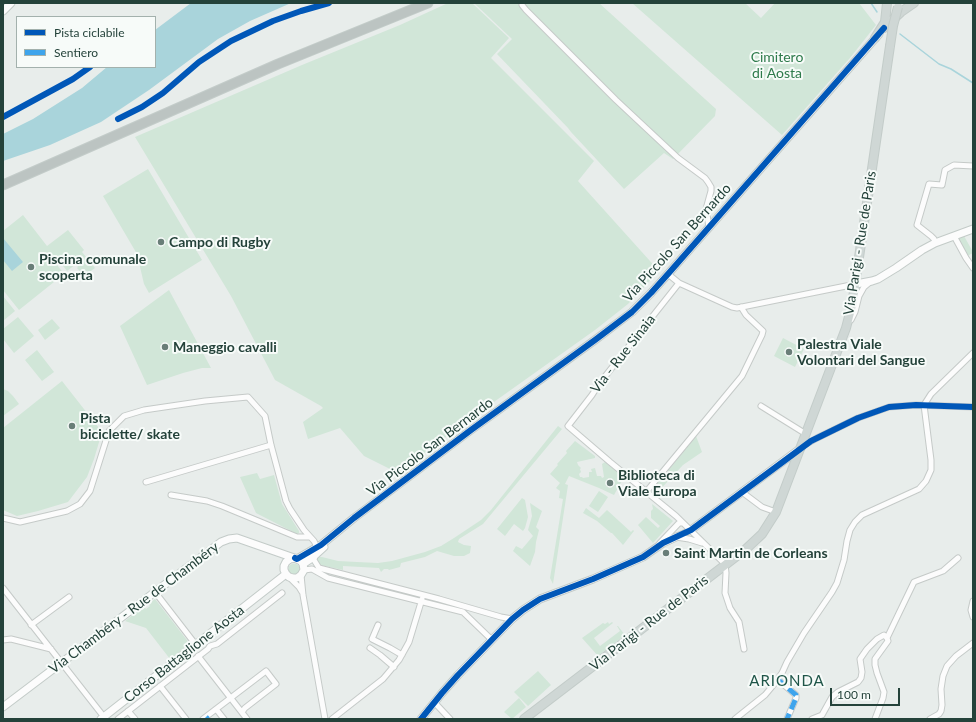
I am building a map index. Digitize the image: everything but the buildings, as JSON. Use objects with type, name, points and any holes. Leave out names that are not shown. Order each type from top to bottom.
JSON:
[{"type":"highway","points":[[3,184],[403,10],[413,3]]},
{"type":"highway","points":[[3,178],[275,58],[403,10],[428,3]]},
{"type":"main road","points":[[875,38],[885,22],[888,3]]},
{"type":"main road","points":[[884,28],[901,12],[914,3]]},
{"type":"main road","name":"Via Parigi - Rue de Paris","points":[[524,719],[754,542],[762,534],[776,512],[846,328],[852,305],[890,46],[894,21],[899,5]]},
{"type":"main road","points":[[886,14],[890,19],[894,19]]},
{"type":"street","points":[[3,11],[11,3]]},
{"type":"street","points":[[522,3],[526,10],[650,132],[678,158],[705,178],[711,191],[706,209],[709,227]]},
{"type":"street","name":"Via Piccolo San Bernardo","points":[[301,565],[317,547],[471,430],[632,312],[651,294],[884,28]]},
{"type":"street","points":[[935,243],[931,236],[917,226],[929,184],[942,185],[945,170],[954,165],[973,166]]},
{"type":"street","points":[[846,328],[855,312],[859,296],[864,287],[935,243],[973,229]]},
{"type":"street","points":[[954,236],[973,268]]},
{"type":"street","points":[[668,274],[679,283],[732,307],[741,307],[872,281]]},
{"type":"street","name":"Via - Rue Sinaia","points":[[646,492],[568,426],[599,384],[679,283]]},
{"type":"street","points":[[741,307],[746,315],[763,331],[742,376],[646,492],[676,516],[725,564],[725,593],[730,608],[739,622],[744,649]]},
{"type":"street","points":[[735,719],[765,695],[777,679],[804,633],[837,583],[844,560],[850,530],[855,522],[862,516],[919,489],[926,481],[931,470],[931,460],[924,404],[931,394],[973,353]]},
{"type":"street","points":[[3,518],[20,522],[67,511],[80,504],[90,491],[109,432],[124,416],[144,410],[205,401],[248,397],[265,416],[286,501],[317,547]]},
{"type":"street","points":[[421,719],[458,675],[512,619],[523,610],[540,599],[633,562],[691,530],[811,441],[858,418],[889,408],[924,404],[973,407]]},
{"type":"street","points":[[761,406],[806,434]]},
{"type":"street","points":[[146,482],[235,457],[271,445]]},
{"type":"street","points":[[742,492],[762,507],[776,512]]},
{"type":"street","points":[[171,495],[207,501],[296,537],[311,538]]},
{"type":"street","points":[[676,516],[678,522],[675,534],[676,537]]},
{"type":"street","points":[[656,548],[677,525],[683,523]]},
{"type":"street","name":"Via Piccolo San Bernardo","points":[[311,538],[320,541],[342,528]]},
{"type":"street","name":"Via Piccolo San Bernardo","points":[[301,565],[315,555],[342,528]]},
{"type":"street","points":[[676,537],[682,537],[704,543]]},
{"type":"street","name":"Via Chambéry - Rue de Chambéry","points":[[3,707],[221,542],[237,538],[277,551],[301,565]]},
{"type":"street","points":[[315,555],[314,560],[319,568]]},
{"type":"street","points":[[875,719],[884,692],[877,673],[875,659],[888,641],[887,638],[914,582],[943,571],[958,558]]},
{"type":"street","points":[[303,595],[299,587],[287,576],[284,570],[286,562],[290,559],[328,578],[463,612],[492,640]]},
{"type":"street","points":[[301,565],[312,566],[512,619]]},
{"type":"street","points":[[287,576],[297,578],[301,565]]},
{"type":"street","points":[[301,565],[303,595],[310,621],[326,719]]},
{"type":"street","name":"Corso Battaglione Aosta","points":[[103,718],[267,588],[287,576]]},
{"type":"street","name":"Corso Battaglione Aosta","points":[[267,588],[283,579],[295,582]]},
{"type":"street","points":[[3,588],[103,718]]},
{"type":"street","points":[[155,592],[196,645]]},
{"type":"street","name":"Corso Battaglione Aosta","points":[[118,719],[210,646],[217,644],[282,593]]},
{"type":"street","points":[[332,719],[383,679],[394,667],[402,656],[409,642],[423,595]]},
{"type":"street","points":[[31,625],[69,597]]},
{"type":"street","points":[[973,601],[971,610],[973,617]]},
{"type":"street","points":[[378,626],[372,639],[402,656]]},
{"type":"street","points":[[812,719],[822,715],[835,695],[858,682],[861,678],[860,659],[867,648],[884,635],[887,638]]},
{"type":"street","points":[[204,638],[210,646]]},
{"type":"street","points":[[3,640],[11,639],[50,649]]},
{"type":"street","points":[[930,719],[939,714],[941,711],[941,689],[943,676],[947,666],[956,656],[973,643]]},
{"type":"street","points":[[370,648],[394,667]]},
{"type":"street","points":[[198,656],[247,719]]},
{"type":"street","points":[[206,718],[266,671],[276,684],[242,712]]},
{"type":"street","points":[[777,679],[796,695],[787,719]]},
{"type":"street","points":[[160,686],[186,719]]},
{"type":"street","points":[[434,702],[450,719]]},
{"type":"street","points":[[216,709],[224,719]]},
{"type":"street","points":[[128,711],[135,719]]},
{"type":"green space","points":[[448,3],[472,3],[509,38],[491,58],[594,161],[578,181],[659,271],[628,304],[595,330],[470,419],[398,473],[364,456],[340,428],[308,439],[303,422],[323,408],[275,380],[231,296],[135,137],[302,65],[400,25]]},
{"type":"green space","points":[[474,3],[599,3],[716,109],[715,116],[673,159],[664,153],[624,189],[497,54],[512,39]]},
{"type":"green space","name":"Cimitero di Aosta","points":[[632,3],[745,3],[761,18],[775,3],[859,3],[876,25],[850,58],[782,135]]},
{"type":"green space","name":"Campo di Rugby","points":[[148,169],[202,260],[149,293],[144,284],[137,254],[103,196]]},
{"type":"green space","name":"Piscina comunale scoperta","points":[[23,215],[47,246],[68,230],[84,250],[82,252],[95,268],[84,276],[77,268],[78,267],[76,264],[67,271],[57,258],[54,261],[64,274],[19,310],[3,290],[3,231]]},
{"type":"green space","points":[[964,236],[973,252],[967,256],[958,239]]},
{"type":"green space","name":"Maneggio cavalli","points":[[169,290],[211,368],[202,368],[183,373],[147,385],[120,326]]},
{"type":"green space","points":[[3,296],[15,311],[3,321]]},
{"type":"green space","points":[[18,317],[34,336],[14,353],[3,339],[3,329]]},
{"type":"green space","points":[[52,319],[60,328],[45,340],[38,330]]},
{"type":"green space","name":"Palestra Viale Volontari del Sangue","points":[[783,338],[804,349],[795,367],[774,356]]},
{"type":"green space","points":[[37,350],[54,372],[42,381],[25,360]]},
{"type":"green space","points":[[62,381],[102,432],[94,459],[87,477],[68,502],[17,516],[3,510],[3,428]]},
{"type":"green space","points":[[3,389],[8,391],[19,404],[3,416]]},
{"type":"green space","points":[[558,426],[562,429],[483,524],[459,539],[458,542],[471,546],[470,553],[464,556],[454,556],[437,551],[425,557],[401,563],[400,567],[389,570],[384,569],[381,572],[379,568],[343,566],[343,570],[320,565],[316,560],[319,557],[322,557],[338,561],[378,563],[392,561],[441,546],[481,520],[491,510]]},
{"type":"green space","points":[[696,436],[702,452],[683,465],[656,494],[652,491],[652,487],[661,477],[663,477]]},
{"type":"green space","points":[[575,441],[595,456],[595,458],[577,462],[581,468],[581,472],[579,474],[580,477],[589,477],[589,472],[592,472],[591,469],[595,468],[597,476],[601,476],[602,478],[604,477],[602,464],[605,462],[624,477],[614,495],[569,476],[565,484],[568,485],[553,584],[550,578],[563,499],[559,498],[560,491],[556,488],[560,483],[550,474]]},
{"type":"green space","points":[[257,473],[260,479],[274,475],[282,504],[299,533],[297,534],[256,513],[240,477]]},
{"type":"green space","points":[[599,491],[608,497],[598,512],[589,506]]},
{"type":"green space","points":[[522,498],[525,500],[528,517],[525,528],[523,531],[514,524],[505,536],[497,529]]},
{"type":"green space","points":[[530,503],[542,511],[536,527],[539,530],[535,552],[530,566],[513,551],[516,546],[522,549],[533,536],[528,530],[532,516]]},
{"type":"green space","points":[[652,504],[673,521],[653,543],[638,525],[646,517],[658,528],[660,526],[651,518],[651,511],[653,509]]},
{"type":"green space","points":[[586,508],[599,518],[607,510],[631,532],[633,530],[634,531],[623,545],[612,533],[597,521],[583,513]]},
{"type":"green space","points":[[294,563],[298,565],[300,569],[298,573],[294,575],[290,573],[288,569],[290,565]]},
{"type":"green space","points":[[155,599],[190,644],[170,659],[146,628],[125,621],[144,606],[146,609],[150,606],[148,604]]},
{"type":"green space","points":[[608,622],[609,624],[612,622],[613,623],[594,638],[600,646],[620,631],[617,626],[625,635],[598,656],[582,638],[603,623],[605,624]]},
{"type":"green space","points":[[538,671],[551,685],[528,706],[514,692]]},
{"type":"green space","points":[[519,698],[526,707],[512,719],[504,712]]},
{"type":"water","points":[[191,3],[291,3],[250,21],[218,39],[149,90],[101,122],[50,145],[3,161],[3,134],[33,119],[82,88],[106,68],[156,68],[156,29]]},
{"type":"water","points":[[3,238],[23,262],[12,271],[3,260]]},
{"type":"waterway","points":[[871,3],[877,12]]},
{"type":"waterway","points":[[900,34],[939,64],[951,69],[973,83]]},
{"type":"marked path","points":[[777,679],[796,695],[787,719]]},
{"type":"cycle path","points":[[118,119],[142,107],[163,93],[199,62],[231,41],[273,21],[329,3]]},
{"type":"cycle path","points":[[295,558],[297,559],[321,545],[354,518],[471,430],[632,312],[668,274],[884,28]]},
{"type":"cycle path","points":[[3,117],[73,79],[89,68]]},
{"type":"cycle path","points":[[421,719],[458,675],[512,619],[523,610],[540,599],[593,579],[643,557],[663,543],[691,530],[811,441],[858,418],[889,407],[916,405],[973,407]]},
{"type":"place","name":"Campo di Rugby","points":[[161,242]]},
{"type":"place","name":"Piscina comunale scoperta","points":[[31,267]]},
{"type":"place","name":"Maneggio cavalli","points":[[165,347]]},
{"type":"place","name":"Palestra Viale Volontari del Sangue","points":[[789,352]]},
{"type":"place","name":"Pista biciclette/ skate","points":[[72,426]]},
{"type":"place","name":"Biblioteca di Viale Europa","points":[[610,483]]},
{"type":"place","name":"Saint Martin de Corleans","points":[[666,553]]},
{"type":"district","name":"ARIONDA","points":[[787,681]]}]
